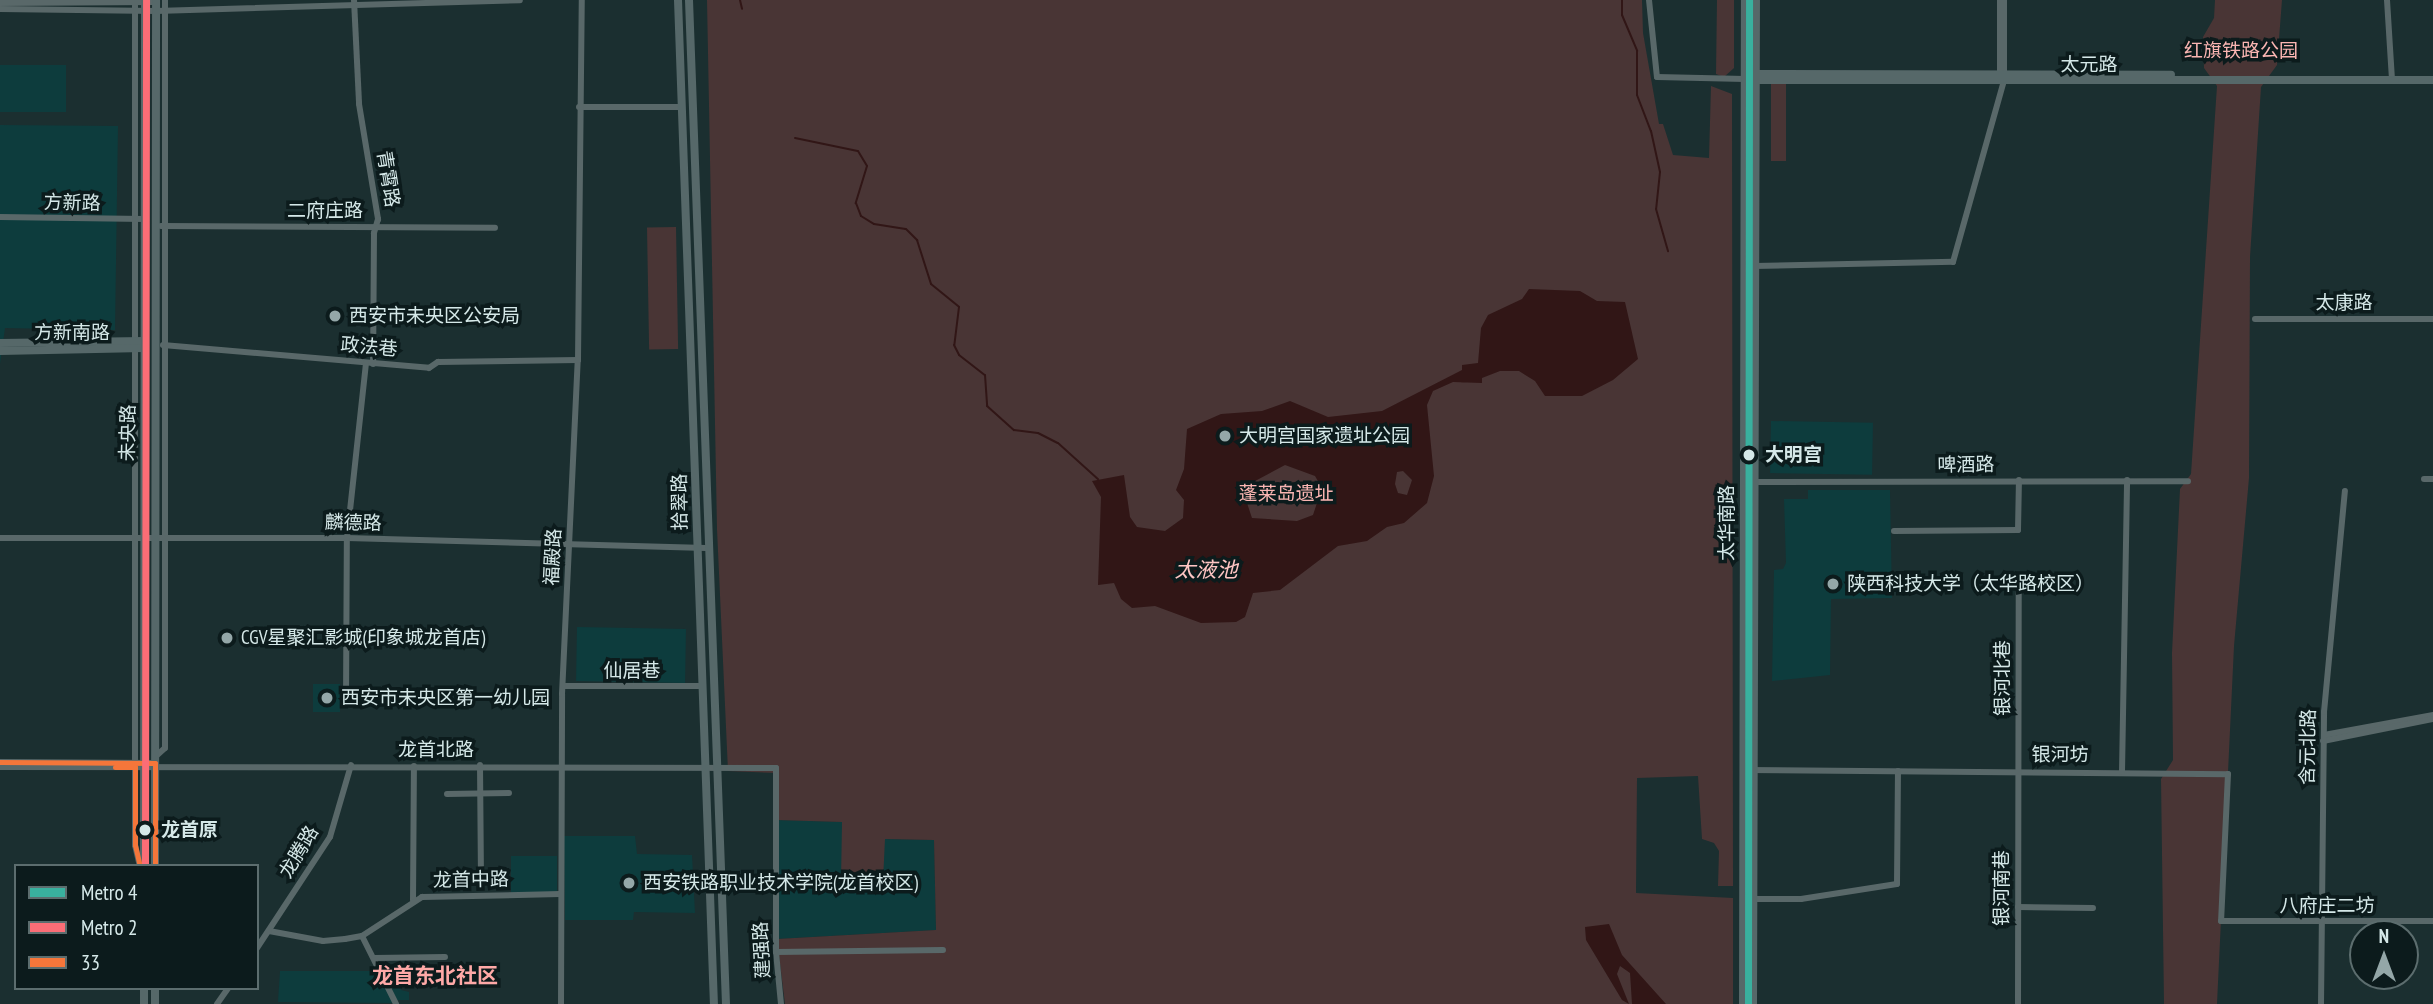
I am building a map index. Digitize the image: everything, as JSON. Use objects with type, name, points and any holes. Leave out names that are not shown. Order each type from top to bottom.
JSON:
[{"type":"main road","name":"拾翠路","points":[[678,0],[695,379],[696,548],[714,1004]]},
{"type":"main road","name":"拾翠路","points":[[689,0],[706,548],[726,1004]]},
{"type":"main road","name":"太华南路","points":[[1745,0],[1743,482],[1754,1004]]},
{"type":"main road","name":"太华南路","points":[[1743,1004],[1754,482],[1756,0]]},
{"type":"main road","name":"未央路","points":[[142,864],[138,538],[144,219],[144,4]]},
{"type":"main road","name":"未央路","points":[[155,864],[160,537],[160,5]]},
{"type":"main road","name":"太元路","points":[[1745,76],[2433,77]]},
{"type":"main road","name":"方新南路","points":[[0,343],[140,345]]},
{"type":"main road","name":"方新南路","points":[[0,351],[140,345]]},
{"type":"street","points":[[0,3],[160,5],[520,0]]},
{"type":"street","name":"福殿路","points":[[561,1004],[561,765],[578,360],[581,0]]},
{"type":"street","points":[[1649,0],[1657,77],[1745,76]]},
{"type":"street","points":[[1754,265],[1953,262],[2002,77],[2002,0]]},
{"type":"street","points":[[2387,0],[2392,77]]},
{"type":"street","name":"青霄路","points":[[346,702],[347,538],[369,363],[376,226],[359,104],[354,2]]},
{"type":"street","points":[[0,9],[135,4]]},
{"type":"street","points":[[135,4],[134,219],[140,345]]},
{"type":"street","points":[[581,109],[682,107]]},
{"type":"street","name":"方新路","points":[[0,217],[144,219]]},
{"type":"street","name":"二府庄路","points":[[160,226],[495,228]]},
{"type":"street","name":"太康路","points":[[2255,319],[2433,319]]},
{"type":"street","name":"政法巷","points":[[160,345],[429,368],[438,362],[578,360]]},
{"type":"street","points":[[2424,479],[2433,479]]},
{"type":"street","points":[[1894,531],[2018,530],[2019,480]]},
{"type":"street","points":[[2122,772],[2127,480]]},
{"type":"street","name":"啤酒路","points":[[1743,482],[2188,481]]},
{"type":"street","name":"含元北路","points":[[2321,1004],[2324,738],[2345,491]]},
{"type":"street","name":"麟德路","points":[[0,538],[347,538],[706,548]]},
{"type":"street","name":"银河北巷","points":[[2018,771],[2019,585]]},
{"type":"street","name":"仙居巷","points":[[563,686],[701,686]]},
{"type":"street","points":[[2324,738],[2433,717]]},
{"type":"street","name":"龙首北路","points":[[0,765],[139,765],[155,762],[776,768]]},
{"type":"street","name":"龙腾路","points":[[259,945],[330,837],[351,765]]},
{"type":"street","points":[[480,765],[481,875]]},
{"type":"street","points":[[414,766],[414,900]]},
{"type":"street","name":"建强路","points":[[776,768],[776,953],[780,1004]]},
{"type":"street","name":"银河坊","points":[[1749,770],[2228,774],[2221,921]]},
{"type":"street","points":[[1753,899],[1801,900],[1897,884],[1898,771]]},
{"type":"street","name":"银河南巷","points":[[2018,771],[2018,1004]]},
{"type":"street","points":[[447,794],[509,793]]},
{"type":"street","points":[[454,875],[506,875]]},
{"type":"street","name":"龙首中路","points":[[269,931],[323,941],[362,936],[414,900],[561,894]]},
{"type":"street","points":[[2018,906],[2092,908]]},
{"type":"street","name":"八府庄二坊","points":[[2221,921],[2433,921]]},
{"type":"street","points":[[362,936],[396,1004]]},
{"type":"street","points":[[776,953],[943,950]]},
{"type":"street","points":[[374,958],[446,957]]},
{"type":"shaded area","points":[[0,65],[66,65],[66,112],[0,112]]},
{"type":"shaded area","points":[[0,125],[118,126],[115,330],[5,328],[0,364]]},
{"type":"shaded area","points":[[1771,421],[1873,423],[1872,475],[1770,473]]},
{"type":"shaded area","name":"陕西科技大学（太华路校区）","points":[[1808,490],[1890,490],[1892,598],[1831,599],[1830,675],[1772,681],[1774,570],[1783,569],[1786,563],[1784,499],[1808,499]]},
{"type":"shaded area","points":[[577,627],[686,629],[685,683],[576,681]]},
{"type":"shaded area","name":"西安市未央区第一幼儿园","points":[[313,684],[340,684],[340,712],[313,712]]},
{"type":"shaded area","points":[[776,820],[842,822],[842,880],[884,839],[934,840],[936,930],[777,939]]},
{"type":"shaded area","name":"西安铁路职业技术学院(龙首校区)","points":[[564,836],[635,836],[637,854],[692,855],[695,913],[634,912],[633,920],[565,920]]},
{"type":"shaded area","points":[[511,856],[557,856],[557,894],[511,894]]},
{"type":"shaded area","points":[[280,971],[377,971],[393,1003],[278,1002]]},
{"type":"shaded area","points":[[389,976],[401,976],[401,990],[409,992],[409,1000],[395,1000]]},
{"type":"green space","name":"大明宫国家遗址公园","points":[[707,0],[1642,0],[1643,33],[1659,124],[1663,124],[1673,155],[1709,158],[1711,86],[1732,94],[1733,886],[1718,886],[1719,851],[1714,843],[1702,839],[1698,776],[1637,778],[1636,893],[1733,898],[1733,1004],[785,1004],[777,939],[936,930],[934,840],[885,839],[883,881],[841,880],[842,822],[776,820],[777,773],[728,771],[717,529]]},
{"type":"green space","points":[[1717,0],[1734,0],[1734,68],[1724,77],[1716,74]]},
{"type":"green space","name":"红旗铁路公园","points":[[2215,0],[2282,0],[2277,65],[2261,87],[2250,257],[2249,478],[2234,646],[2217,1004],[2164,1004],[2161,779],[2173,760],[2172,653],[2180,489],[2191,474],[2217,86],[2204,68],[2203,37],[2214,18]]},
{"type":"green space","points":[[1771,83],[1786,83],[1786,161],[1771,161]]},
{"type":"green space","points":[[676,227],[678,349],[649,349],[647,228]]},
{"type":"water","name":"太液池","points":[[1529,289],[1580,291],[1597,301],[1625,302],[1638,359],[1613,380],[1582,396],[1545,396],[1535,381],[1519,371],[1500,371],[1482,378],[1482,383],[1453,382],[1433,391],[1427,405],[1434,476],[1427,503],[1404,523],[1387,527],[1367,541],[1338,546],[1280,590],[1253,593],[1245,617],[1236,622],[1201,623],[1155,606],[1132,608],[1121,599],[1114,583],[1098,585],[1101,497],[1092,481],[1124,475],[1130,517],[1137,527],[1165,531],[1183,518],[1184,500],[1176,490],[1184,469],[1187,429],[1221,414],[1262,411],[1290,401],[1328,417],[1382,411],[1462,370],[1462,365],[1478,363],[1481,328],[1488,315],[1522,299]],"holes":[[[1285,465],[1315,476],[1322,488],[1313,515],[1297,521],[1252,518],[1242,488]],[[1403,471],[1412,480],[1407,495],[1398,493],[1395,484],[1397,472]]]},
{"type":"water","points":[[1609,924],[1622,955],[1666,1004],[1632,1004],[1630,973],[1620,966],[1617,974],[1629,1004],[1622,1000],[1586,940],[1585,927]]},
{"type":"waterway","points":[[740,0],[742,9]]},
{"type":"waterway","points":[[1622,0],[1622,15],[1637,51],[1637,95],[1651,131],[1660,172],[1656,209],[1668,251]]},
{"type":"waterway","points":[[795,138],[858,151],[867,166],[856,203],[861,216],[874,224],[906,229],[917,240],[931,284],[959,307],[954,345],[959,355],[985,375],[987,406],[1014,430],[1038,433],[1058,443],[1098,479]]},
{"type":"metro line","name":"2","points":[[145,864],[146,0]]},
{"type":"metro line","name":"4","points":[[1748,1004],[1749,0]]},
{"type":"transit line","name":"33","points":[[0,762],[155,763],[155,864]]},
{"type":"transit line","name":"33","points":[[115,767],[135,767],[135,845],[140,864]]},
{"type":"place","name":"西安市未央区公安局","points":[[335,316]]},
{"type":"place","name":"大明宫国家遗址公园","points":[[1225,436]]},
{"type":"place","name":"大明宫","points":[[1749,455]]},
{"type":"place","name":"陕西科技大学（太华路校区）","points":[[1833,584]]},
{"type":"place","name":"CGV星聚汇影城(印象城龙首店)","points":[[227,638]]},
{"type":"place","name":"西安市未央区第一幼儿园","points":[[327,698]]},
{"type":"place","name":"龙首原","points":[[145,830]]},
{"type":"place","name":"西安铁路职业技术学院(龙首校区)","points":[[629,883]]},
{"type":"district","name":"龙首东北社区","points":[[435,976]]},
{"type":"park label","name":"蓬莱岛遗址","points":[[1286,494]]}]
